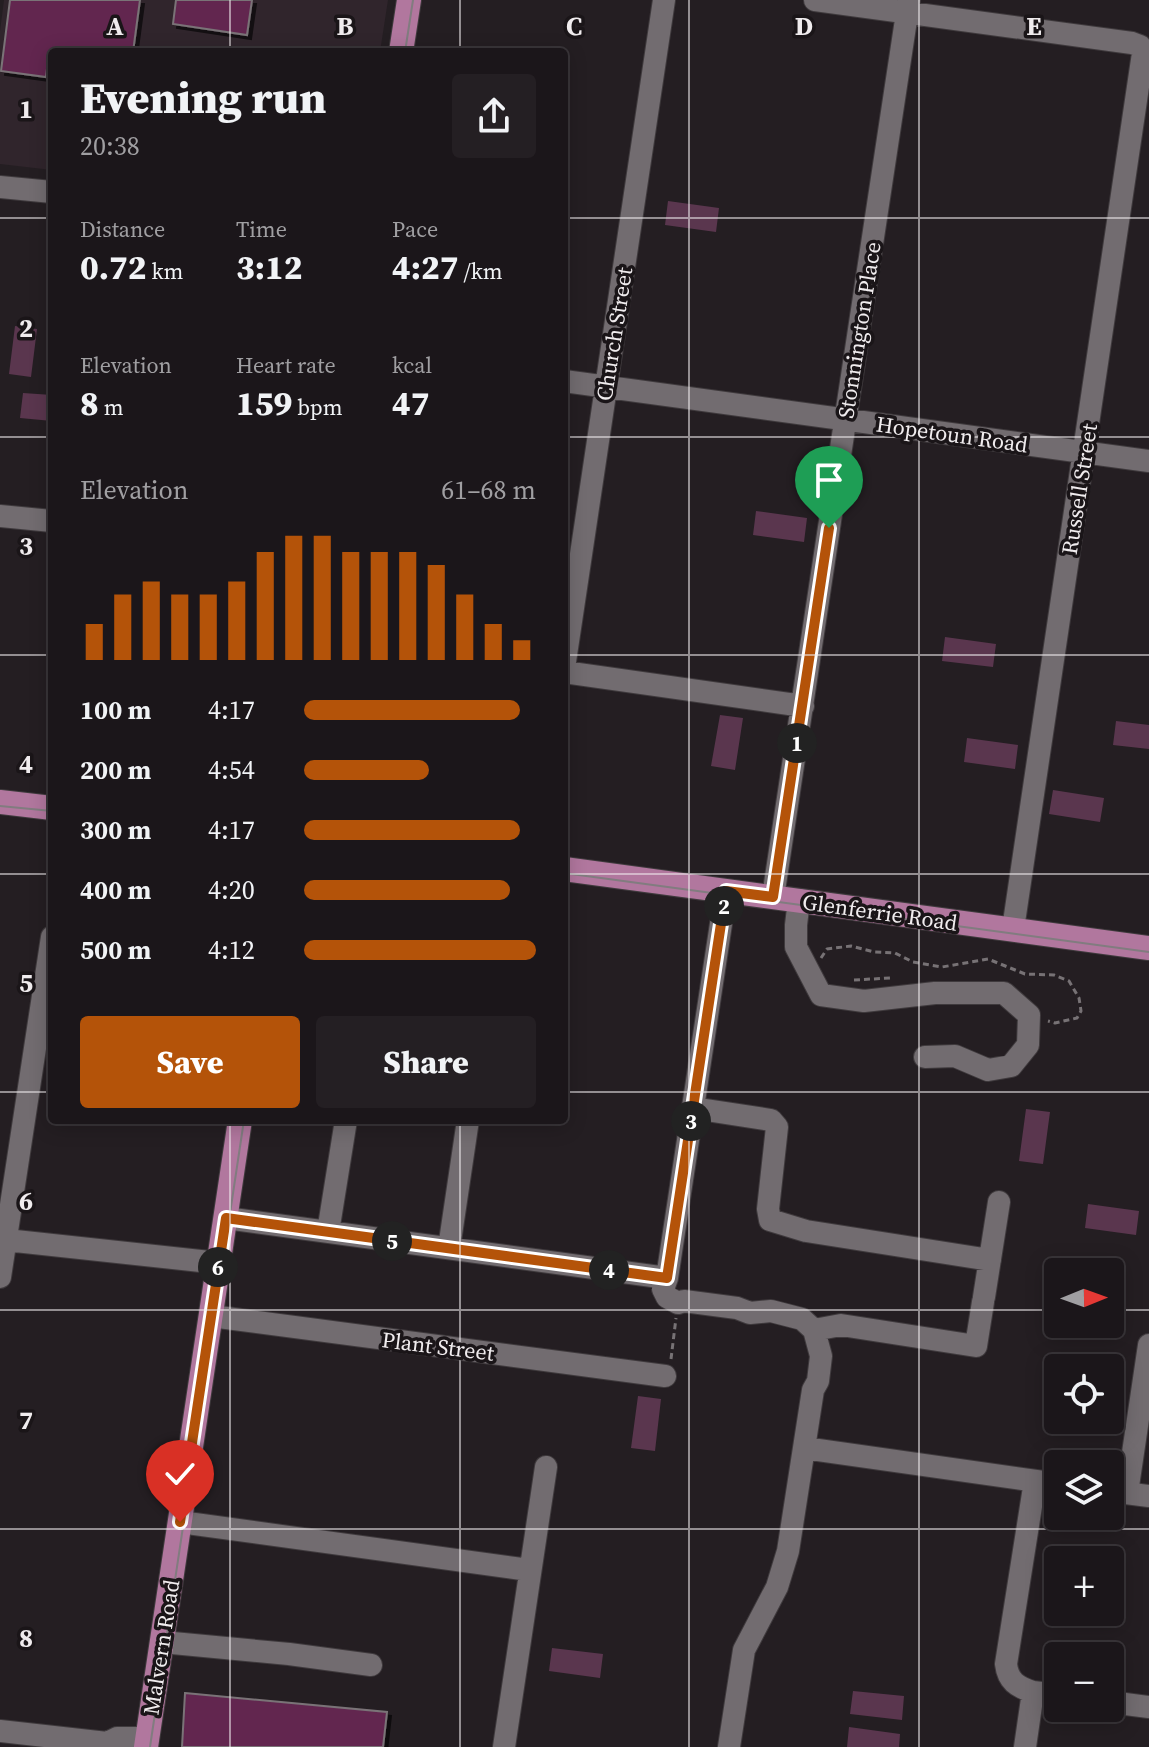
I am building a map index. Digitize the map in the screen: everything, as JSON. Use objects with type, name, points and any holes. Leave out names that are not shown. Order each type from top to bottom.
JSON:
[{"type":"main road","points":[[402,48],[409,0]]},
{"type":"main road","points":[[0,802],[48,808]]},
{"type":"main road","name":"Glenferrie Road","points":[[568,870],[1149,948]]},
{"type":"main road","name":"Malvern Road","points":[[147,1743],[239,1124]]},
{"type":"street","name":"Church Street","points":[[568,643],[664,0]]},
{"type":"street","points":[[815,0],[908,6]]},
{"type":"street","name":"Russell Street","points":[[908,6],[1132,43],[1142,49],[1144,62],[1013,929]]},
{"type":"street","name":"Stonnington Place","points":[[773,897],[908,6]]},
{"type":"street","points":[[0,187],[48,192]]},
{"type":"street","name":"Hopetoun Road","points":[[568,382],[1149,461]]},
{"type":"street","points":[[0,516],[48,521]]},
{"type":"street","points":[[568,671],[803,706]]},
{"type":"street","points":[[726,891],[663,1289],[680,1308],[737,1308],[750,1313],[771,1311],[802,1319],[816,1338],[810,1380],[813,1390],[782,1571],[744,1650],[729,1747]]},
{"type":"street","points":[[799,900],[796,947],[821,995],[864,1001],[935,993],[1004,993],[1029,1015],[1028,1045],[1011,1066],[988,1070],[955,1056],[925,1057]]},
{"type":"street","points":[[0,1277],[48,963]]},
{"type":"street","points":[[693,1108],[771,1120],[777,1127],[768,1209],[770,1220],[806,1231],[990,1260]]},
{"type":"street","points":[[328,1232],[345,1124]]},
{"type":"street","points":[[449,1248],[467,1124]]},
{"type":"street","points":[[816,1338],[841,1325],[976,1346],[999,1202]]},
{"type":"street","points":[[226,1218],[667,1278]]},
{"type":"street","points":[[6,1240],[219,1263]]},
{"type":"street","name":"Plant Street","points":[[211,1316],[668,1369]]},
{"type":"street","points":[[1129,1493],[1149,1345]]},
{"type":"street","points":[[804,1448],[1044,1482]]},
{"type":"street","points":[[504,1747],[546,1467]]},
{"type":"street","points":[[1035,1481],[1006,1664],[1014,1684],[1044,1693]]},
{"type":"street","points":[[180,1522],[529,1570]]},
{"type":"street","points":[[162,1642],[371,1665]]},
{"type":"street","points":[[1025,1747],[1033,1692]]},
{"type":"street","points":[[1124,1704],[1149,1707]]},
{"type":"street","points":[[0,1731],[32,1741],[110,1745],[117,1738],[147,1743]]},
{"type":"path","points":[[668,1369],[680,1308]]},
{"type":"shaded area","points":[[4,0],[388,0],[381,48],[48,48],[48,170],[0,164],[0,31]]},
{"type":"shaded area","points":[[668,201],[719,208],[716,232],[665,225]]},
{"type":"shaded area","points":[[15,326],[37,329],[31,377],[9,374]]},
{"type":"shaded area","points":[[23,393],[48,395],[48,421],[20,418]]},
{"type":"shaded area","points":[[756,511],[807,518],[804,542],[753,535]]},
{"type":"shaded area","points":[[945,637],[996,644],[993,667],[942,661]]},
{"type":"shaded area","points":[[720,715],[743,718],[735,770],[711,766]]},
{"type":"shaded area","points":[[1116,721],[1149,725],[1149,749],[1113,745]]},
{"type":"shaded area","points":[[967,738],[1018,745],[1015,769],[964,762]]},
{"type":"shaded area","points":[[1053,790],[1104,798],[1100,822],[1049,814]]},
{"type":"shaded area","points":[[1026,1109],[1050,1112],[1043,1164],[1019,1161]]},
{"type":"shaded area","points":[[1088,1204],[1139,1211],[1136,1235],[1085,1228]]},
{"type":"shaded area","points":[[638,1396],[661,1399],[655,1451],[631,1448]]},
{"type":"shaded area","points":[[552,1648],[603,1654],[600,1678],[549,1671]]},
{"type":"shaded area","points":[[853,1691],[904,1696],[902,1720],[850,1714]]},
{"type":"shaded area","points":[[849,1727],[900,1734],[899,1747],[847,1747]]},
{"type":"building","points":[[10,0],[140,0],[134,48],[48,48],[46,77],[1,71]]},
{"type":"building","points":[[176,0],[252,0],[247,35],[173,24]]},
{"type":"building","points":[[185,1693],[387,1712],[383,1747],[182,1747]]},
{"type":"tram line","points":[[406,48],[413,0]]},
{"type":"tram line","points":[[0,806],[48,811]]},
{"type":"tram line","points":[[568,874],[1149,952]]},
{"type":"tram line","points":[[150,1747],[243,1124]]},
{"type":"route","points":[[180,1522],[226,1218],[667,1278],[726,891],[773,897],[829,528]]}]
